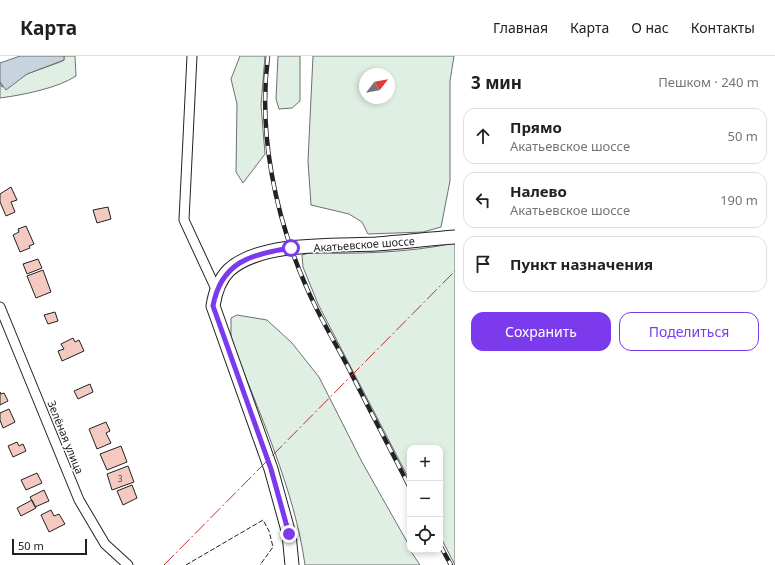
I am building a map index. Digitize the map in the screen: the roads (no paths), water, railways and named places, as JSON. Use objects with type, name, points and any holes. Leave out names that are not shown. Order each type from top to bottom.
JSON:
[{"type":"main road","name":"Акатьевское шоссе","points":[[292,565],[289,534],[271,469],[213,306],[216,289],[228,270],[250,257],[270,251],[291,248],[372,244],[455,237]]},
{"type":"street","points":[[192,56],[184,220],[216,289]]},
{"type":"street","name":"Зелёная улица","points":[[0,307],[79,500],[105,544],[128,565]]},
{"type":"railway","points":[[268,56],[265,85],[267,144],[278,203],[295,259],[316,307],[407,482]]},
{"type":"railway","points":[[443,550],[451,565]]}]
